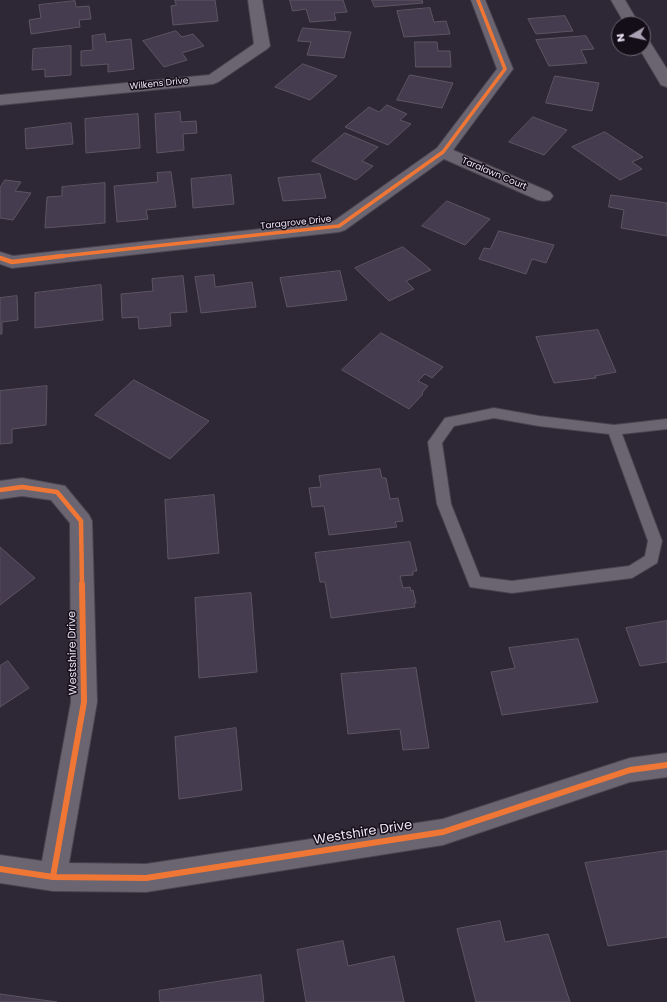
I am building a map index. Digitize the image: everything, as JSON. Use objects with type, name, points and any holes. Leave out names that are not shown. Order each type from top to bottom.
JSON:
[{"type":"street","name":"Wilkens Drive","points":[[0,100],[213,79],[262,46],[255,0]]},
{"type":"street","name":"Taragrove Drive","points":[[0,258],[12,262],[339,226],[444,152],[505,69],[478,0]]},
{"type":"street","points":[[618,0],[627,16]]},
{"type":"street","points":[[651,55],[667,82]]},
{"type":"street","name":"Taralawn Court","points":[[444,152],[544,196]]},
{"type":"street","name":"Westshire Drive","points":[[0,490],[22,487],[57,492],[81,521],[84,702],[53,877]]},
{"type":"street","name":"Westshire Drive","points":[[0,869],[53,877],[146,878],[443,832],[630,770],[667,765]]},
{"type":"lane","points":[[614,430],[655,541],[652,559],[632,572],[512,587],[475,583],[444,504],[435,442],[450,422],[494,413],[539,421],[614,430],[667,424]]},
{"type":"building","points":[[175,0],[215,0],[218,21],[173,25],[171,6],[176,5]]},
{"type":"building","points":[[290,0],[343,0],[347,12],[334,13],[336,20],[310,22],[306,9],[293,11]]},
{"type":"building","points":[[372,0],[422,0],[423,3],[375,7]]},
{"type":"building","points":[[75,1],[76,7],[89,6],[91,19],[79,20],[80,27],[31,34],[29,20],[41,18],[39,5]]},
{"type":"building","points":[[430,8],[434,22],[446,21],[450,34],[404,37],[397,11]]},
{"type":"building","points":[[565,16],[573,31],[536,34],[528,19]]},
{"type":"building","points":[[303,28],[351,32],[344,58],[307,55],[311,42],[298,41]]},
{"type":"building","points":[[176,31],[182,37],[193,34],[204,46],[182,53],[187,60],[164,67],[143,41]]},
{"type":"building","points":[[105,34],[106,42],[131,39],[134,69],[108,72],[108,64],[81,66],[81,51],[93,50],[92,36]]},
{"type":"building","points":[[586,36],[594,49],[581,50],[587,63],[549,66],[536,40]]},
{"type":"building","points":[[415,42],[437,42],[438,51],[450,51],[451,67],[416,67]]},
{"type":"building","points":[[71,46],[71,75],[45,77],[45,69],[32,70],[33,49]]},
{"type":"building","points":[[303,64],[337,76],[310,100],[275,87]]},
{"type":"building","points":[[410,75],[453,83],[442,108],[397,100]]},
{"type":"building","points":[[555,76],[599,83],[592,111],[546,103]]},
{"type":"building","points":[[387,105],[407,114],[400,120],[411,124],[388,145],[345,127],[369,107],[379,112]]},
{"type":"building","points":[[180,112],[181,122],[196,121],[197,133],[183,134],[184,150],[157,153],[155,114]]},
{"type":"building","points":[[138,114],[140,148],[86,153],[85,119]]},
{"type":"building","points":[[533,117],[567,130],[544,155],[509,142]]},
{"type":"building","points":[[71,123],[73,144],[26,149],[25,129]]},
{"type":"building","points":[[605,132],[643,157],[632,162],[642,169],[620,180],[572,147]]},
{"type":"building","points":[[345,133],[378,147],[362,161],[373,166],[356,180],[312,161]]},
{"type":"building","points":[[171,172],[176,207],[146,210],[148,219],[117,222],[114,186],[158,182],[157,173]]},
{"type":"building","points":[[320,174],[326,198],[283,201],[278,178]]},
{"type":"building","points":[[231,175],[234,204],[193,208],[191,179]]},
{"type":"building","points":[[5,180],[21,182],[15,191],[31,193],[13,220],[0,218],[0,188]]},
{"type":"building","points":[[105,183],[105,223],[45,228],[47,197],[62,196],[62,187]]},
{"type":"building","points":[[611,195],[667,203],[667,236],[621,228],[624,210],[609,207]]},
{"type":"building","points":[[447,201],[490,219],[465,245],[422,226]]},
{"type":"building","points":[[499,231],[554,245],[546,263],[532,259],[526,274],[479,259],[484,248],[490,249]]},
{"type":"building","points":[[403,247],[431,270],[406,281],[414,289],[389,301],[355,268]]},
{"type":"building","points":[[340,271],[347,300],[287,307],[280,278]]},
{"type":"building","points":[[214,275],[215,287],[252,282],[256,307],[201,313],[195,277]]},
{"type":"building","points":[[183,276],[187,312],[170,313],[171,326],[139,329],[138,317],[122,318],[121,294],[153,291],[152,279]]},
{"type":"building","points":[[101,285],[103,320],[35,328],[35,293]]},
{"type":"building","points":[[17,296],[18,320],[2,322],[2,334],[0,334],[0,298]]},
{"type":"building","points":[[598,330],[616,372],[595,376],[596,378],[554,383],[536,337]]},
{"type":"building","points":[[381,333],[443,367],[432,378],[425,374],[418,381],[428,386],[422,393],[423,394],[409,409],[342,370]]},
{"type":"building","points":[[134,380],[209,421],[170,459],[95,415]]},
{"type":"building","points":[[47,386],[46,425],[12,429],[12,443],[0,444],[0,391]]},
{"type":"building","points":[[380,469],[382,478],[386,478],[390,499],[398,498],[403,521],[395,522],[397,527],[329,535],[324,506],[312,507],[309,488],[321,487],[319,476]]},
{"type":"building","points":[[214,495],[219,553],[168,559],[165,500]]},
{"type":"building","points":[[410,542],[417,571],[413,571],[413,575],[400,576],[403,588],[410,587],[411,591],[413,590],[416,603],[414,603],[415,607],[331,618],[325,582],[320,582],[315,553]]},
{"type":"building","points":[[0,547],[35,578],[0,605]]},
{"type":"building","points":[[251,593],[257,672],[199,678],[195,598]]},
{"type":"building","points":[[667,621],[667,662],[640,666],[626,628]]},
{"type":"building","points":[[578,639],[598,702],[502,715],[491,672],[515,668],[509,648]]},
{"type":"building","points":[[8,661],[29,688],[0,707],[0,666]]},
{"type":"building","points":[[416,668],[429,748],[403,750],[400,729],[348,734],[341,674]]},
{"type":"building","points":[[236,728],[242,790],[179,799],[175,737]]},
{"type":"building","points":[[667,851],[667,937],[608,946],[585,863]]},
{"type":"building","points":[[500,921],[505,942],[548,934],[570,1002],[476,1002],[457,929]]},
{"type":"building","points":[[343,941],[348,966],[394,956],[404,1002],[306,1002],[297,950]]},
{"type":"building","points":[[261,975],[264,1002],[160,1002],[159,991]]},
{"type":"building","points":[[0,994],[57,1002],[0,1002]]},
{"type":"cycle path","points":[[0,258],[12,262],[339,226],[443,152],[505,69],[478,0]]},
{"type":"cycle path","points":[[0,490],[22,487],[57,492],[81,521],[84,702],[53,877],[0,869]]},
{"type":"cycle path","points":[[53,877],[146,878],[443,832],[630,770],[667,765]]}]
